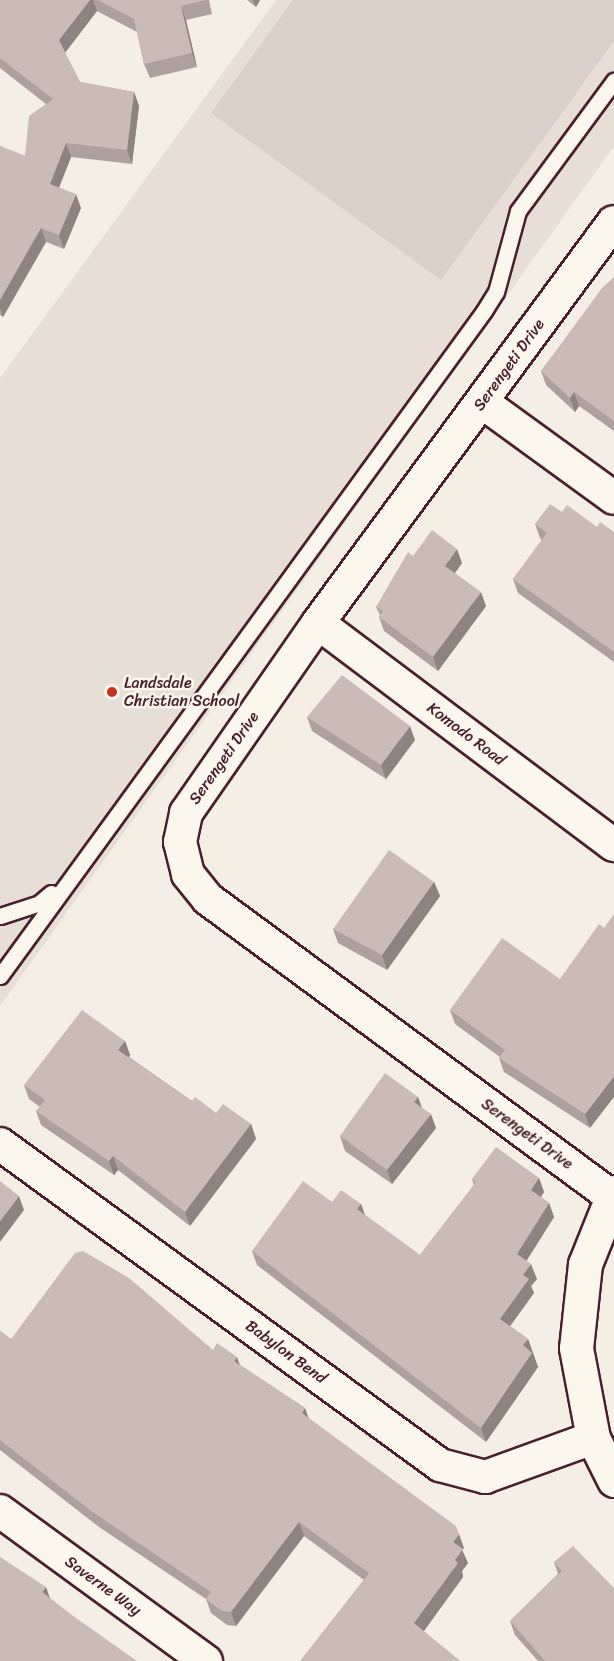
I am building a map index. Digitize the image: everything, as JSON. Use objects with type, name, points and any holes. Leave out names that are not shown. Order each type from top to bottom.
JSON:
[{"type":"street","name":"Serengeti Drive","points":[[613,1194],[208,899],[188,874],[180,842],[186,813],[318,623],[614,222]]},
{"type":"street","points":[[482,402],[614,498]]},
{"type":"street","name":"Komodo Road","points":[[318,623],[614,844]]},
{"type":"street","name":"Babylon Bend","points":[[0,1144],[440,1465],[485,1477],[593,1438]]},
{"type":"street","points":[[613,1194],[585,1264],[578,1314],[579,1385],[593,1438],[614,1480]]},
{"type":"street","name":"Saverne Way","points":[[0,1510],[206,1661]]},
{"type":"lane","points":[[0,976],[70,873],[484,311],[496,292],[518,211],[614,81]]},
{"type":"lane","points":[[0,916],[38,904],[70,873]]},
{"type":"shaded area","name":"Landsdale Christian School","points":[[276,0],[614,0],[614,146],[0,1006],[0,378]]},
{"type":"shaded area","points":[[293,0],[614,0],[614,41],[441,280],[211,113]]},
{"type":"building","points":[[0,0],[90,0],[59,40],[80,82],[134,92],[127,150],[66,143],[50,184],[76,194],[59,235],[41,228],[0,300],[0,146],[25,156],[29,116],[53,99],[0,58]]},
{"type":"building","points":[[98,0],[206,0],[181,6],[192,53],[144,64],[134,19]]},
{"type":"building","points":[[614,277],[614,421],[574,392],[570,398],[541,371],[602,288]]},
{"type":"building","points":[[550,504],[562,512],[567,505],[597,527],[600,522],[614,532],[614,652],[513,579],[547,533],[535,524]]},
{"type":"building","points":[[432,530],[457,549],[445,566],[481,592],[433,657],[379,617],[383,611],[376,607],[408,552],[413,556]]},
{"type":"building","points":[[342,675],[410,726],[381,765],[307,717]]},
{"type":"building","points":[[389,850],[434,882],[382,955],[333,929]]},
{"type":"building","points":[[614,914],[614,1076],[585,1114],[499,1058],[505,1050],[450,1010],[502,938],[560,979],[599,924],[604,928]]},
{"type":"building","points":[[82,1010],[125,1041],[118,1050],[192,1101],[195,1097],[216,1113],[223,1104],[251,1124],[185,1212],[113,1156],[109,1161],[36,1111],[45,1100],[24,1085]]},
{"type":"building","points":[[385,1073],[418,1097],[414,1102],[431,1114],[387,1170],[340,1136]]},
{"type":"building","points":[[496,1147],[539,1178],[531,1190],[549,1203],[517,1254],[531,1264],[523,1275],[529,1279],[500,1319],[528,1339],[523,1345],[532,1353],[481,1428],[252,1251],[303,1181],[332,1202],[341,1190],[361,1204],[357,1209],[420,1255],[476,1182],[472,1179]]},
{"type":"building","points":[[0,1181],[19,1196],[0,1221]]},
{"type":"building","points":[[83,1251],[129,1278],[213,1350],[217,1343],[237,1357],[234,1361],[305,1408],[302,1413],[456,1526],[459,1534],[453,1542],[463,1549],[455,1560],[458,1563],[414,1623],[460,1661],[302,1661],[369,1573],[299,1522],[231,1612],[222,1611],[206,1599],[211,1592],[94,1513],[0,1440],[0,1331],[11,1339],[75,1253]]},
{"type":"building","points":[[573,1546],[614,1588],[614,1661],[545,1661],[510,1621],[562,1571],[554,1562]]},
{"type":"building","points":[[0,1557],[46,1587],[42,1592],[137,1661],[0,1661]]},
{"type":"place","name":"Landsdale Christian School","points":[[112,692]]}]
